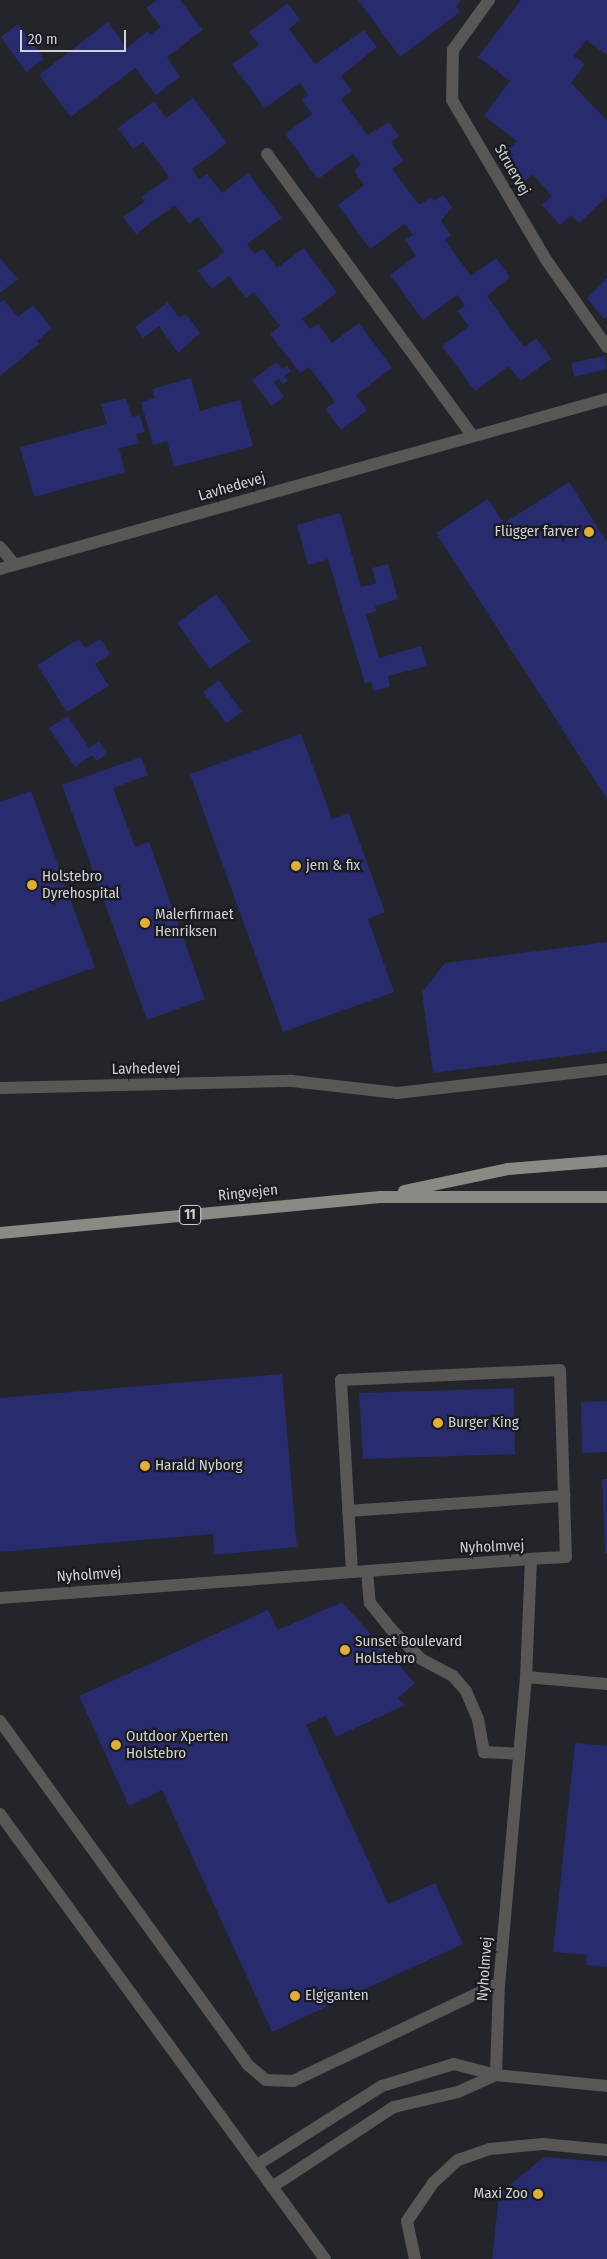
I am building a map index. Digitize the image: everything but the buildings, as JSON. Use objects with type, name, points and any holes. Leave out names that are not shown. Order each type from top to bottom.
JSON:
[{"type":"main road","name":"Ringvejen","points":[[380,1197],[508,1169],[607,1161]]},
{"type":"main road","name":"Ringvejen","points":[[0,1233],[380,1197],[607,1197]]},
{"type":"street","name":"Struervej","points":[[488,0],[453,50],[452,100],[547,261],[607,347]]},
{"type":"street","points":[[267,154],[472,436]]},
{"type":"street","name":"Lavhedevej","points":[[0,569],[607,399]]},
{"type":"street","points":[[0,547],[15,565]]},
{"type":"street","name":"Lavhedevej","points":[[0,1088],[292,1081],[397,1093],[607,1069]]},
{"type":"street","points":[[352,1572],[341,1380],[560,1370],[566,1557],[531,1559]]},
{"type":"street","points":[[348,1511],[564,1496]]},
{"type":"street","name":"Nyholmvej","points":[[0,1598],[531,1559],[526,1677],[499,1983],[496,2075]]},
{"type":"street","points":[[366,1571],[370,1603],[390,1628],[422,1660],[454,1676],[466,1691],[478,1719],[484,1752],[520,1754]]},
{"type":"street","points":[[526,1677],[607,1684]]},
{"type":"street","points":[[0,1721],[248,2064],[266,2080],[293,2081],[499,1983]]},
{"type":"street","points":[[0,1814],[325,2259]]},
{"type":"street","points":[[257,2165],[382,2086],[454,2064],[496,2075],[607,2086]]},
{"type":"street","points":[[272,2187],[394,2107],[458,2092],[496,2075]]},
{"type":"street","points":[[415,2259],[407,2221],[433,2183],[458,2160],[490,2149],[543,2144],[607,2150]]},
{"type":"place","name":"Flügger farver","points":[[589,532]]},
{"type":"place","name":"jem & fix","points":[[296,866]]},
{"type":"place","name":"Holstebro Dyrehospital","points":[[32,885]]},
{"type":"place","name":"Malerfirmaet Henriksen","points":[[145,923]]},
{"type":"place","name":"Burger King","points":[[438,1423]]},
{"type":"place","name":"Harald Nyborg","points":[[145,1466]]},
{"type":"place","name":"Sunset Boulevard Holstebro","points":[[345,1650]]},
{"type":"place","name":"Outdoor Xperten Holstebro","points":[[116,1745]]},
{"type":"place","name":"Elgiganten","points":[[295,1996]]},
{"type":"place","name":"Maxi Zoo","points":[[538,2194]]}]
